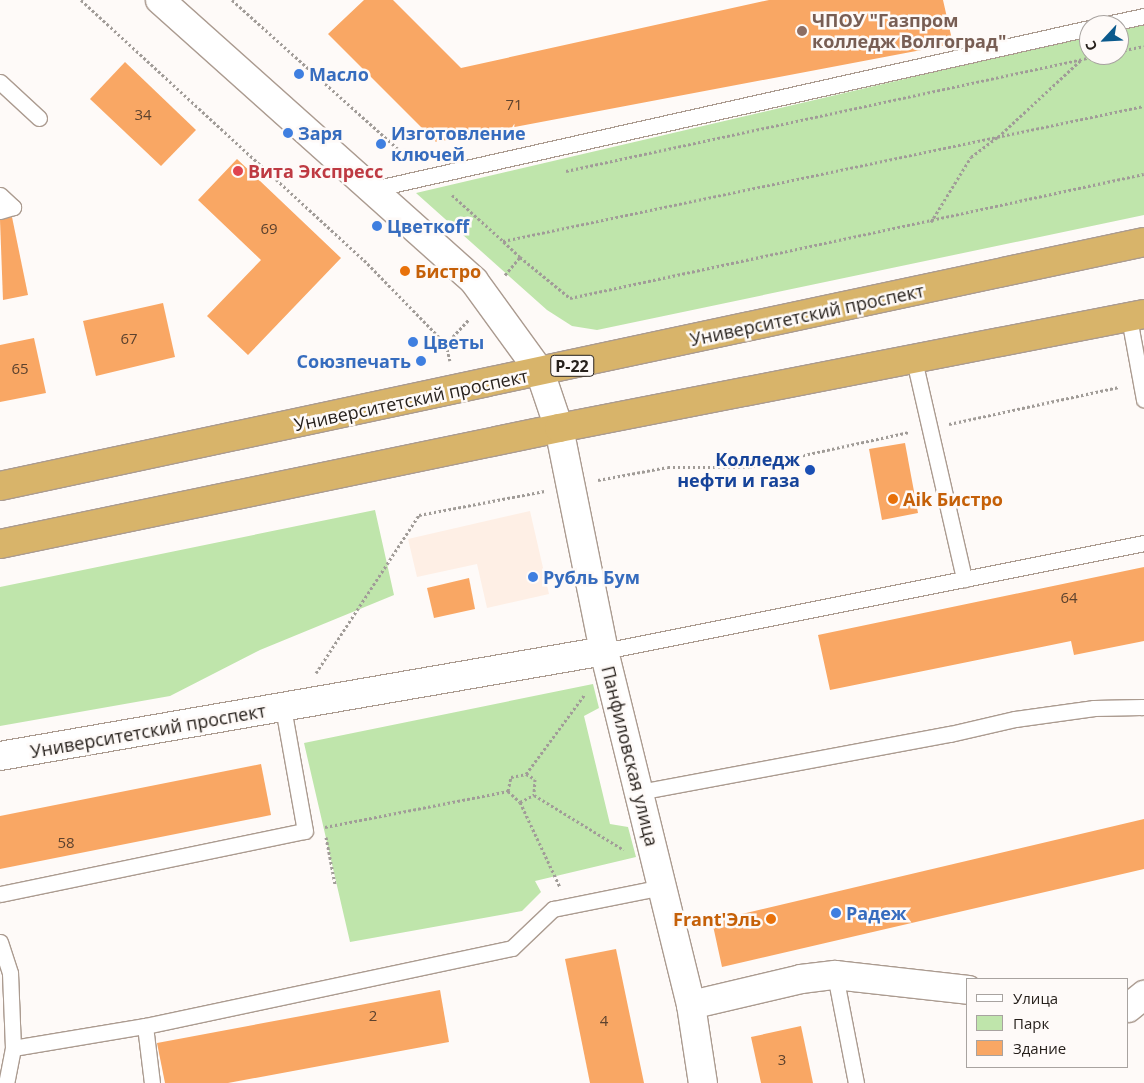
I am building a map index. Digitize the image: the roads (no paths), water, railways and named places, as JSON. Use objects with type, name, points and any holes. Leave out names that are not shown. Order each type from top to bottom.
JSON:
[{"type":"highway","name":"Университетский проспект","points":[[0,486],[1144,242]]},
{"type":"highway","points":[[0,544],[559,428],[1137,316]]},
{"type":"street","name":"Панфиловская улица","points":[[160,0],[474,281],[540,372],[559,428],[569,486],[604,651],[691,1005],[703,1083]]},
{"type":"street","name":"Университетский проспект","points":[[0,756],[604,651]]},
{"type":"street","points":[[691,1005],[801,979],[835,975],[966,990]]},
{"type":"street","points":[[1129,1007],[1144,995]]},
{"type":"lane","points":[[1129,19],[1144,16]]},
{"type":"lane","points":[[373,189],[1079,30]]},
{"type":"lane","points":[[0,82],[39,118]]},
{"type":"lane","points":[[0,195],[13,207],[0,211]]},
{"type":"lane","points":[[1137,316],[1144,400]]},
{"type":"lane","points":[[914,360],[964,579]]},
{"type":"lane","points":[[604,651],[1144,543]]},
{"type":"lane","points":[[0,894],[305,831],[289,706]]},
{"type":"lane","points":[[639,792],[950,734],[1015,719],[1094,708],[1144,707]]},
{"type":"lane","points":[[13,1048],[145,1026],[512,948],[553,909],[662,887]]},
{"type":"lane","points":[[0,942],[10,973],[13,1048],[6,1083]]},
{"type":"lane","points":[[835,975],[856,1083]]},
{"type":"lane","points":[[145,1026],[152,1083]]},
{"type":"place","name":"ЧПОУ \"Газпром колледж Волгоград\"","points":[[802,31]]},
{"type":"place","name":"Масло","points":[[299,74]]},
{"type":"place","name":"Заря","points":[[288,133]]},
{"type":"place","name":"Изготовление ключей","points":[[381,144]]},
{"type":"place","name":"Вита Экспресс","points":[[238,171]]},
{"type":"place","name":"Цветкоff","points":[[377,226]]},
{"type":"place","name":"Бистро","points":[[405,271]]},
{"type":"place","name":"Цветы","points":[[413,342]]},
{"type":"place","name":"Союзпечать","points":[[421,361]]},
{"type":"place","name":"Колледж нефти и газа","points":[[810,470]]},
{"type":"place","name":"Aik Бистро","points":[[893,499]]},
{"type":"place","name":"Рубль Бум","points":[[533,577]]},
{"type":"place","name":"Радеж","points":[[836,913]]},
{"type":"place","name":"Frant'Эль","points":[[771,919]]}]
